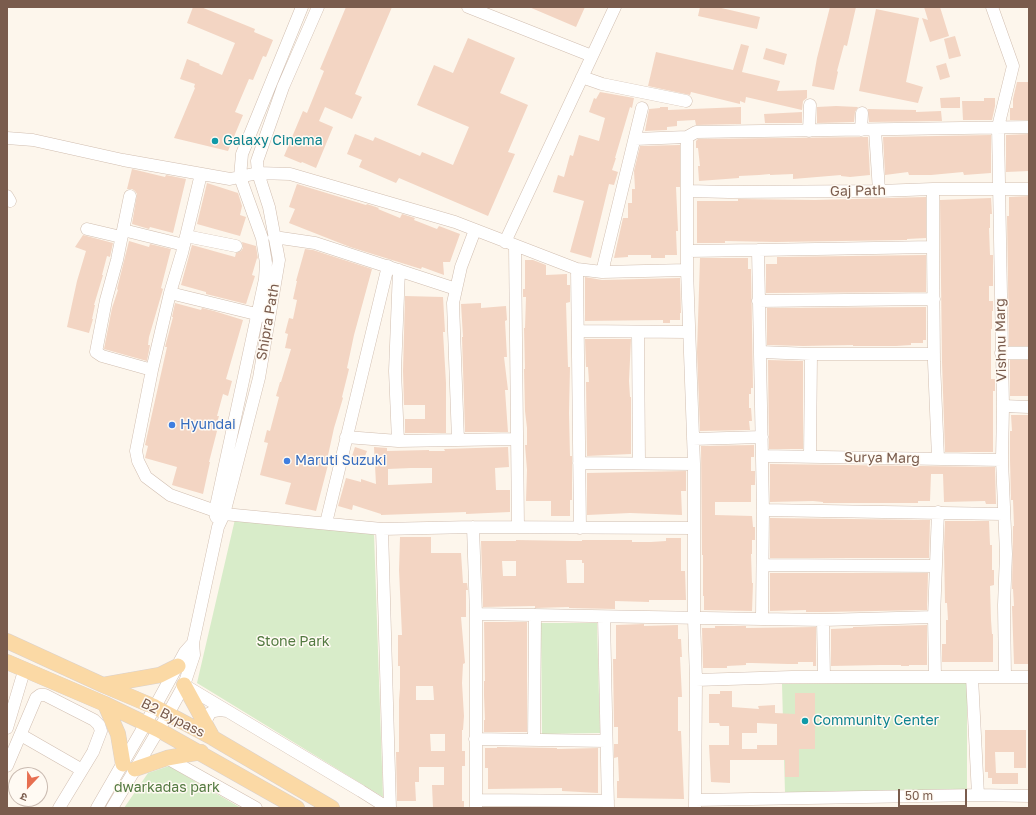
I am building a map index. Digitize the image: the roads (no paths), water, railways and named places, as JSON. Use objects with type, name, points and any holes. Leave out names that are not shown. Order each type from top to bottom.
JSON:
[{"type":"main road","name":"B2 Bypass","points":[[7,641],[155,707],[213,738],[332,808]]},
{"type":"main road","name":"B2 Bypass","points":[[7,662],[24,671],[105,704],[153,726],[202,752],[297,808]]},
{"type":"main road","points":[[103,685],[160,675],[178,666]]},
{"type":"main road","points":[[184,685],[213,738]]},
{"type":"main road","points":[[105,704],[118,734],[129,766],[202,752]]},
{"type":"street","points":[[219,512],[257,314],[265,280],[266,263],[262,238],[240,177],[242,154],[302,7]]},
{"type":"street","name":"Shipra Path","points":[[112,808],[129,766],[153,726],[168,714],[184,685],[194,655],[193,643],[218,527],[219,512],[259,378],[279,260],[269,207],[258,173],[257,161],[283,87],[318,7]]},
{"type":"street","points":[[468,7],[592,56]]},
{"type":"street","points":[[518,527],[510,243],[582,77],[615,7]]},
{"type":"street","name":"Vishnu Marg","points":[[992,7],[1013,66],[998,127],[1003,406],[1003,514],[1006,554],[1004,605],[1005,677]]},
{"type":"street","points":[[582,77],[602,84],[686,101]]},
{"type":"street","points":[[810,105],[810,131]]},
{"type":"street","points":[[602,272],[642,108]]},
{"type":"street","points":[[861,130],[862,113]]},
{"type":"street","points":[[635,139],[687,137],[696,132],[1029,127]]},
{"type":"street","points":[[875,130],[878,192]]},
{"type":"street","points":[[687,137],[688,332],[694,464],[694,619],[696,680],[695,804],[978,795],[1023,796],[1017,808]]},
{"type":"street","points":[[7,138],[34,140],[123,160],[230,179],[258,173],[290,174],[455,222],[577,269],[602,272],[687,270]]},
{"type":"street","points":[[201,174],[185,241],[170,293],[152,370],[136,450],[138,461],[146,477],[170,496],[219,512],[382,529],[473,527],[694,528]]},
{"type":"street","points":[[933,189],[932,247],[938,458]]},
{"type":"street","name":"Gaj Path","points":[[688,190],[729,192],[878,192],[933,189],[1029,189]]},
{"type":"street","points":[[130,196],[106,300],[96,352],[102,356],[152,370]]},
{"type":"street","points":[[87,229],[236,246]]},
{"type":"street","points":[[458,440],[453,303],[461,267],[475,230]]},
{"type":"street","points":[[274,236],[315,243],[456,289]]},
{"type":"street","points":[[688,251],[932,247]]},
{"type":"street","points":[[758,250],[763,510],[762,619]]},
{"type":"street","points":[[326,523],[346,437],[394,268]]},
{"type":"street","points":[[394,268],[395,371],[398,441]]},
{"type":"street","points":[[577,269],[580,528]]},
{"type":"street","points":[[170,293],[269,317]]},
{"type":"street","points":[[758,301],[934,299]]},
{"type":"street","points":[[578,331],[688,332]]},
{"type":"street","points":[[638,332],[639,464]]},
{"type":"street","points":[[761,352],[811,354],[934,354]]},
{"type":"street","points":[[1001,353],[1029,353]]},
{"type":"street","points":[[810,457],[811,354]]},
{"type":"street","points":[[1003,406],[1029,407]]},
{"type":"street","points":[[346,437],[398,441],[516,439]]},
{"type":"street","points":[[692,439],[762,437]]},
{"type":"street","name":"Surya Marg","points":[[762,456],[1002,460]]},
{"type":"street","points":[[579,463],[694,464]]},
{"type":"street","points":[[763,510],[1003,514]]},
{"type":"street","points":[[935,677],[934,617],[938,512]]},
{"type":"street","points":[[473,527],[476,614],[476,804],[608,804],[604,617]]},
{"type":"street","points":[[382,529],[389,808]]},
{"type":"street","points":[[763,565],[936,566]]},
{"type":"street","points":[[476,614],[694,619],[823,620],[934,617]]},
{"type":"street","points":[[534,740],[535,615]]},
{"type":"street","points":[[823,620],[824,677]]},
{"type":"street","name":"Shipra Path","points":[[153,726],[155,707],[185,652],[193,643]]},
{"type":"street","points":[[7,728],[24,671]]},
{"type":"street","points":[[696,680],[824,677],[1029,677]]},
{"type":"street","points":[[972,677],[978,795]]},
{"type":"street","points":[[184,685],[389,808]]},
{"type":"street","points":[[7,766],[36,698],[40,695],[45,695],[94,720],[99,725],[101,731],[93,752],[59,808]]},
{"type":"street","points":[[204,724],[210,713],[220,710],[227,711]]},
{"type":"street","points":[[21,735],[82,770]]},
{"type":"street","points":[[475,739],[606,741]]},
{"type":"street","points":[[167,758],[256,808]]},
{"type":"street","points":[[97,808],[129,766]]},
{"type":"place","name":"Galaxy Cinema","points":[[215,141]]},
{"type":"place","name":"Hyundai","points":[[172,425]]},
{"type":"place","name":"Maruti Suzuki","points":[[287,461]]},
{"type":"place","name":"Community Center","points":[[805,721]]},
{"type":"park label","name":"Stone Park","points":[[293,642]]},
{"type":"park label","name":"dwarkadas park","points":[[167,788]]}]
